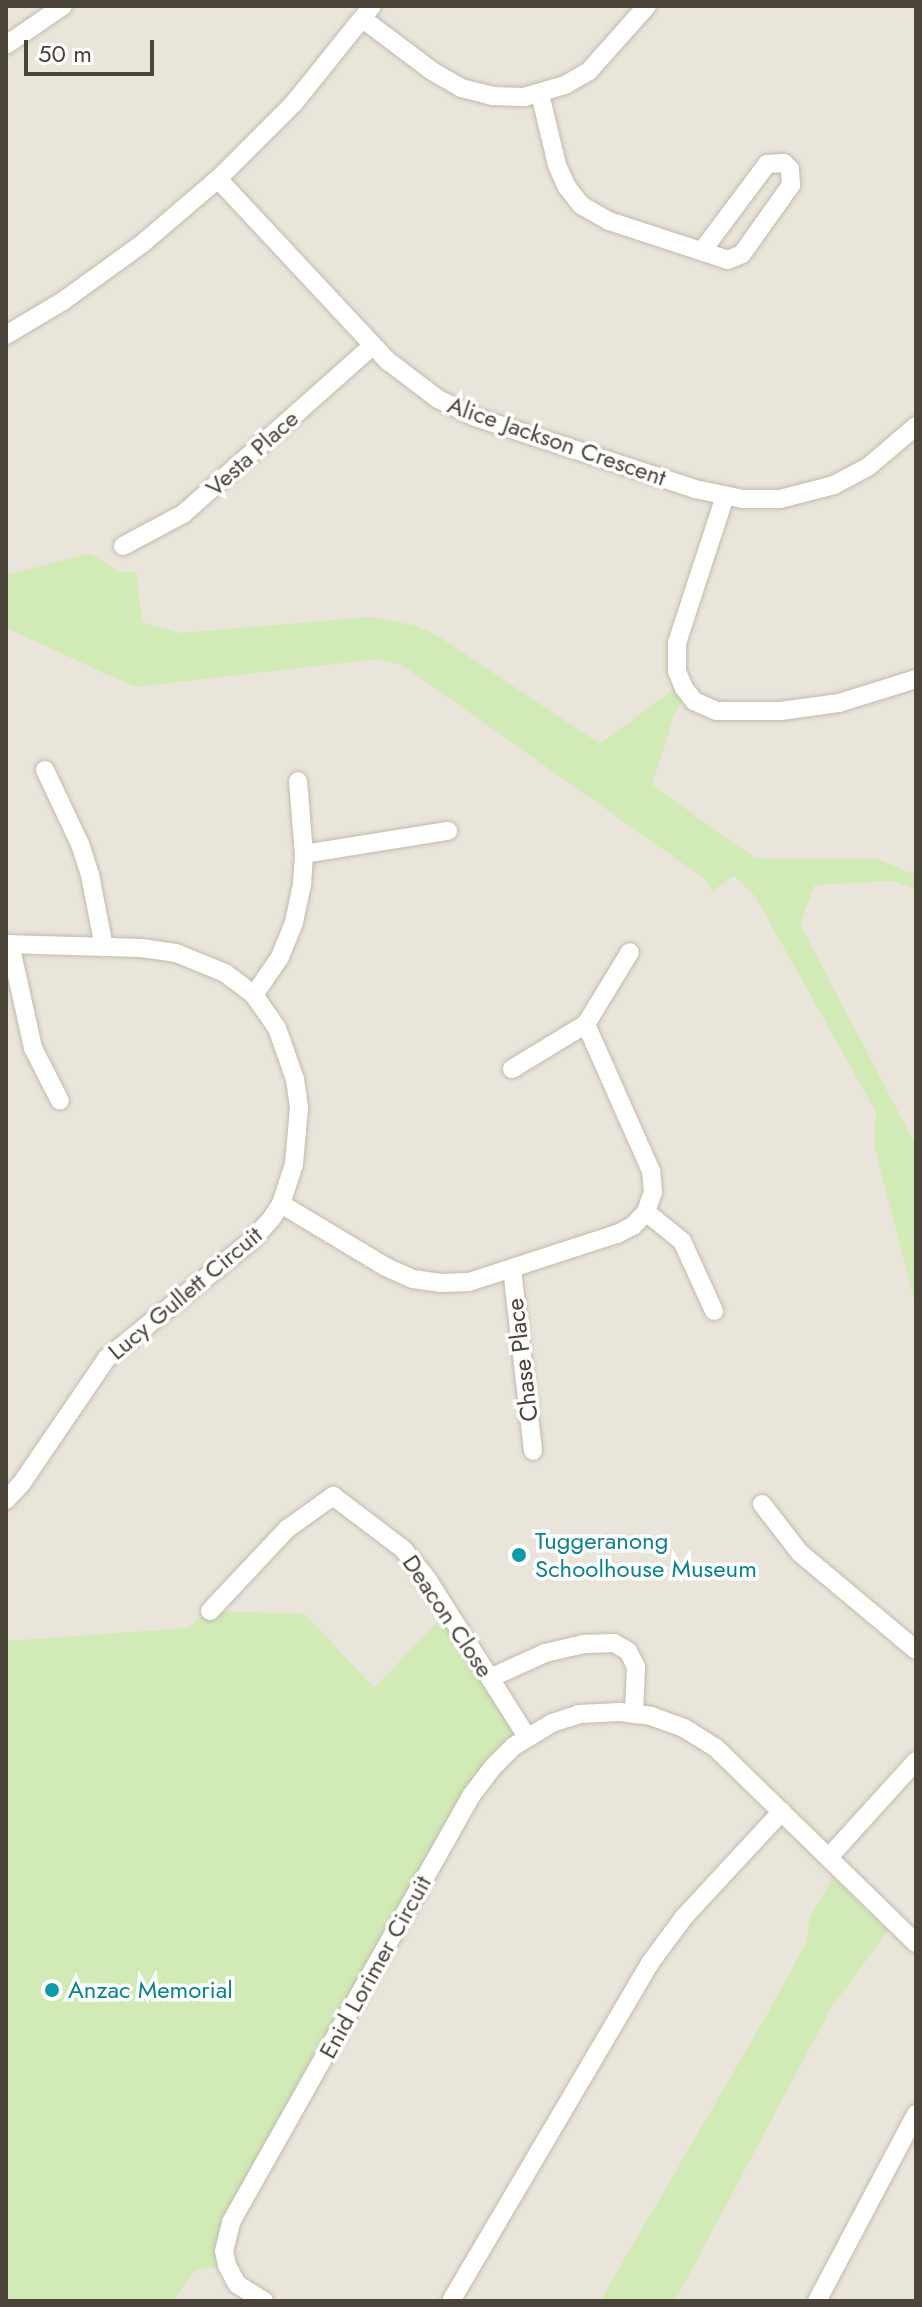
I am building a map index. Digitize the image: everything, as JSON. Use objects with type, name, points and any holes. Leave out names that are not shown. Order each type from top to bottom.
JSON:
[{"type":"street","points":[[6,45],[63,6]]},
{"type":"street","points":[[6,335],[63,301],[143,243],[218,179],[294,103],[367,13],[432,71],[461,88],[492,96],[540,94],[565,85],[589,71],[647,6]]},
{"type":"street","points":[[540,94],[557,165],[567,187],[581,205],[609,221],[728,260],[742,254],[791,185],[790,169],[784,163],[767,164],[702,251]]},
{"type":"street","name":"Alice Jackson Crescent","points":[[218,179],[372,346],[421,388],[475,417],[725,496],[780,499],[834,485],[868,467],[916,426]]},
{"type":"street","name":"Vesta Place","points":[[123,546],[183,514],[372,346]]},
{"type":"street","points":[[725,496],[676,652],[680,679],[694,701],[716,711],[781,711],[839,703],[916,679]]},
{"type":"street","points":[[45,770],[83,855],[104,947]]},
{"type":"street","points":[[254,995],[280,957],[294,922],[304,854],[298,781]]},
{"type":"street","points":[[304,854],[448,831]]},
{"type":"street","points":[[8,944],[33,1048],[60,1101]]},
{"type":"street","name":"Lucy Gullett Circuit","points":[[6,1500],[21,1484],[107,1358],[251,1241],[281,1204],[299,1136],[297,1093],[288,1053],[277,1028],[254,995],[217,969],[176,953],[8,944]]},
{"type":"street","points":[[512,1069],[586,1024],[630,952]]},
{"type":"street","points":[[281,1204],[386,1267],[413,1279],[440,1283],[469,1282],[617,1234],[633,1226],[646,1212],[653,1192],[651,1171],[586,1024]]},
{"type":"street","points":[[646,1212],[682,1241],[714,1311]]},
{"type":"street","name":"Chase Place","points":[[512,1269],[533,1451]]},
{"type":"street","name":"Deacon Close","points":[[210,1611],[287,1529],[333,1496],[403,1549],[426,1577],[527,1737]]},
{"type":"street","points":[[762,1504],[800,1553],[916,1650]]},
{"type":"street","points":[[490,1678],[545,1653],[584,1644],[614,1643],[628,1651],[636,1667],[634,1713]]},
{"type":"street","name":"Enid Lorimer Circuit","points":[[264,2301],[237,2284],[227,2265],[224,2251],[231,2222],[471,1796],[491,1769],[527,1737],[579,1714],[606,1711],[634,1713],[684,1728],[715,1747],[916,1943]]},
{"type":"street","points":[[829,1857],[916,1761]]},
{"type":"street","points":[[451,2301],[650,1963],[684,1917],[782,1811]]},
{"type":"street","points":[[817,2301],[916,2114]]},
{"type":"shaded area","points":[[6,6],[916,6],[916,2301],[6,2301]]},
{"type":"green space","points":[[91,553],[119,572],[136,572],[142,622],[179,633],[369,617],[413,625],[435,634],[600,744],[678,686],[684,698],[674,715],[652,785],[755,858],[877,859],[916,875],[916,889],[893,881],[815,885],[800,924],[916,1146],[916,1308],[874,1143],[876,1112],[755,896],[734,876],[712,891],[705,879],[402,665],[378,659],[135,687],[6,628],[6,575]]},
{"type":"green space","points":[[210,1611],[305,1614],[374,1688],[448,1611],[527,1737],[491,1769],[231,2222],[227,2265],[196,2270],[172,2301],[6,2301],[6,1641],[187,1628]]},
{"type":"green space","points":[[833,1878],[888,1931],[831,2008],[675,2301],[600,2301],[768,2013],[807,1941],[810,1916]]},
{"type":"place","name":"Tuggeranong Schoolhouse Museum","points":[[519,1555]]},
{"type":"place","name":"Anzac Memorial","points":[[52,1990]]}]
